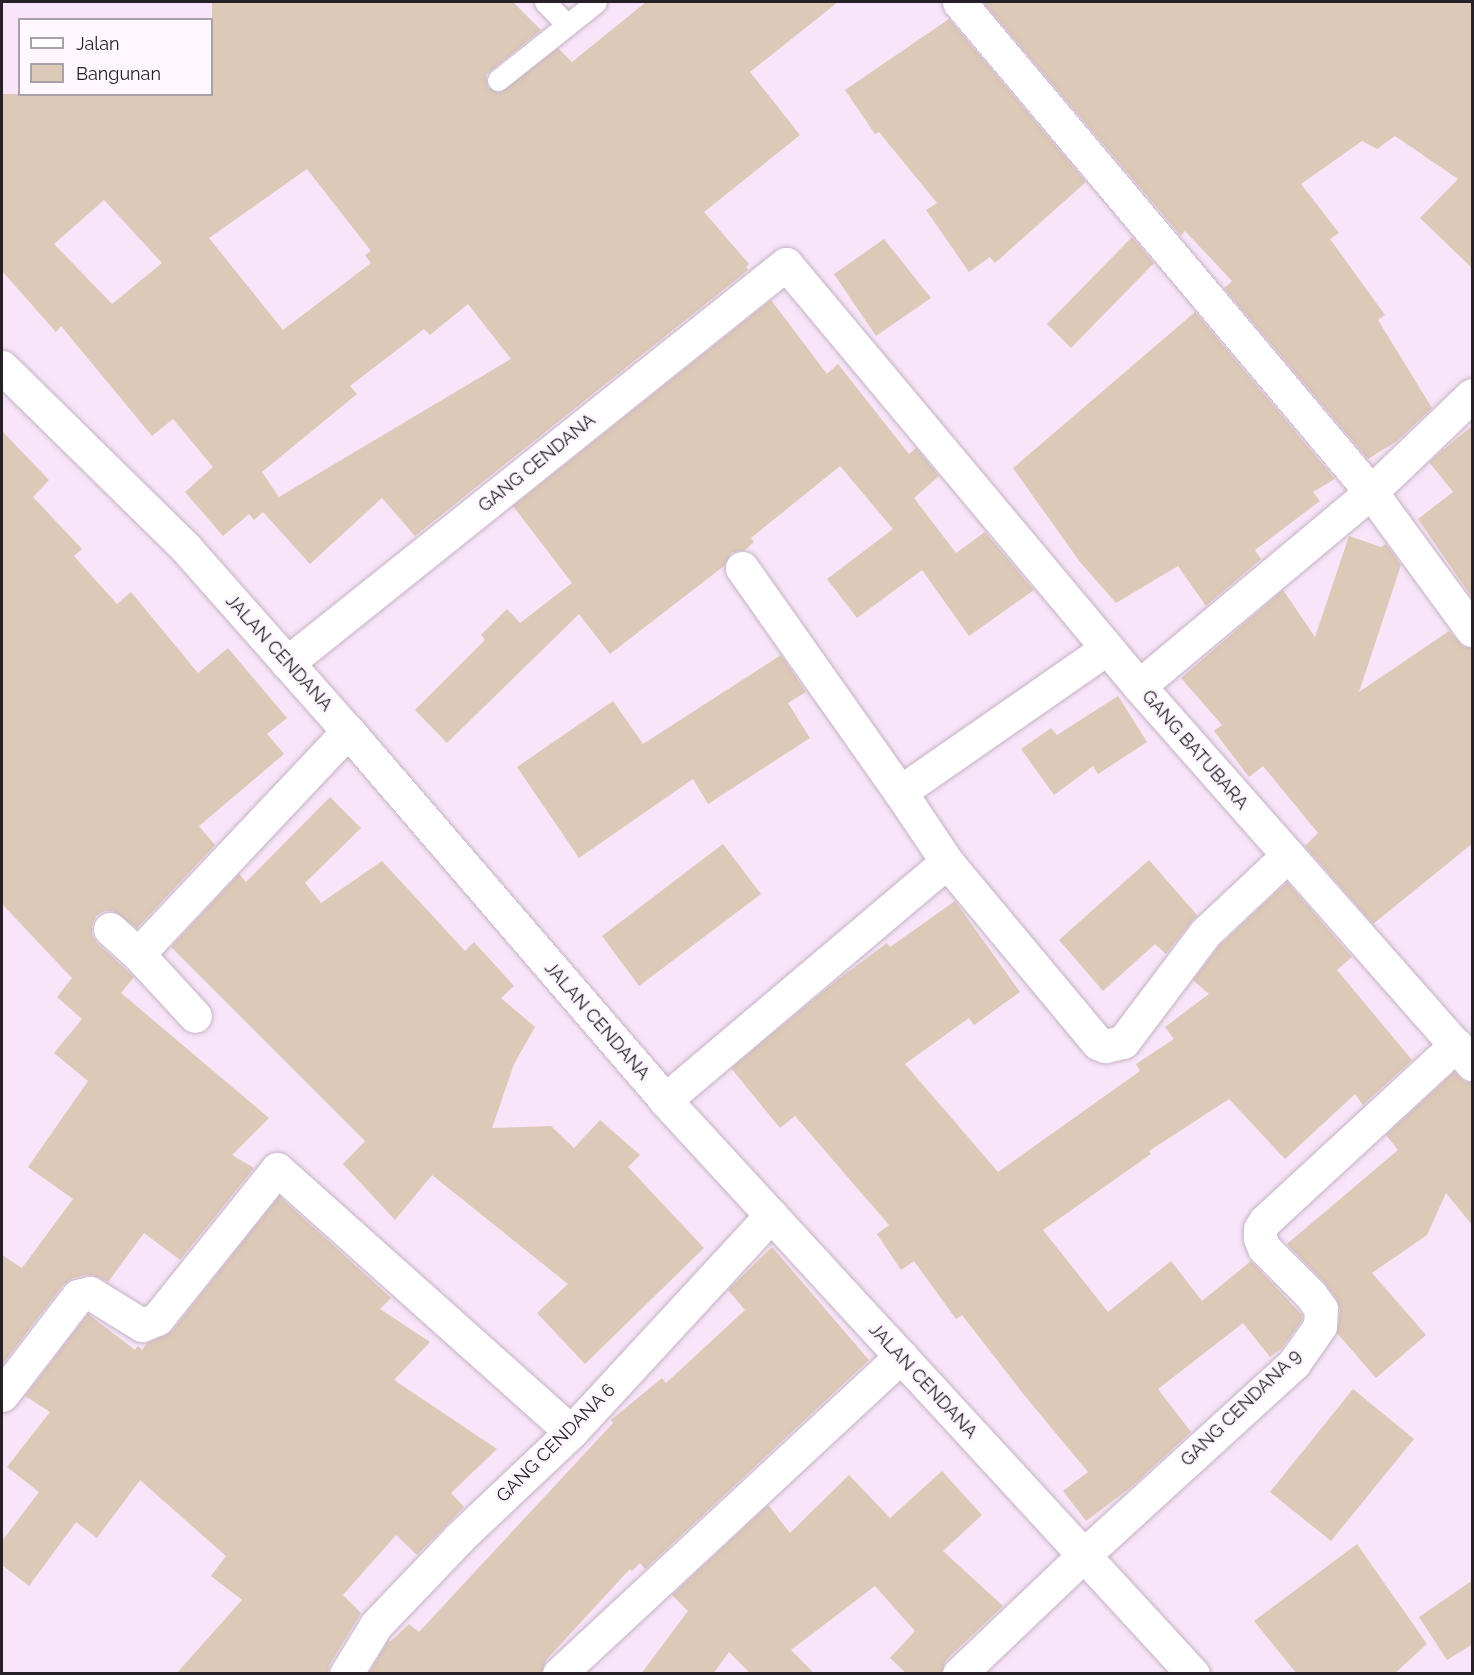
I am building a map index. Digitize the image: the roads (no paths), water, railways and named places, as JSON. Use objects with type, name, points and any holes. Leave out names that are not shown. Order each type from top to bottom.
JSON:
[{"type":"street","points":[[959,2],[1371,492],[1473,630]]},
{"type":"street","name":"GANG CENDANA","points":[[287,663],[786,264],[825,307],[1107,648]]},
{"type":"street","name":"JALAN CENDANA","points":[[2,367],[185,547],[348,731],[665,1100],[1193,1674]]},
{"type":"street","name":"GANG BATUBARA","points":[[1464,1055],[1139,686],[1371,492],[1473,395]]},
{"type":"street","points":[[742,568],[947,862],[1098,1043],[1111,1046],[1123,1042],[1205,933],[1288,855]]},
{"type":"street","points":[[900,792],[1107,648],[1139,686]]},
{"type":"street","points":[[138,954],[348,731]]},
{"type":"street","points":[[665,1100],[947,862]]},
{"type":"street","points":[[110,929],[138,954],[195,1016]]},
{"type":"street","name":"GANG CENDANA 9","points":[[1083,1555],[1294,1363],[1320,1326],[1321,1310],[1311,1295],[1264,1248],[1260,1238],[1260,1229],[1265,1221],[1464,1055]]},
{"type":"street","points":[[2,1395],[78,1296],[90,1293],[142,1325],[157,1320],[277,1169],[571,1432]]},
{"type":"street","name":"GANG CENDANA 6","points":[[346,1674],[376,1625],[459,1538],[571,1432],[771,1215]]},
{"type":"street","points":[[560,1674],[901,1356]]},
{"type":"street","points":[[959,1674],[1083,1555]]},
{"type":"lane","points":[[545,2],[567,25]]},
{"type":"lane","points":[[498,80],[596,2]]}]
